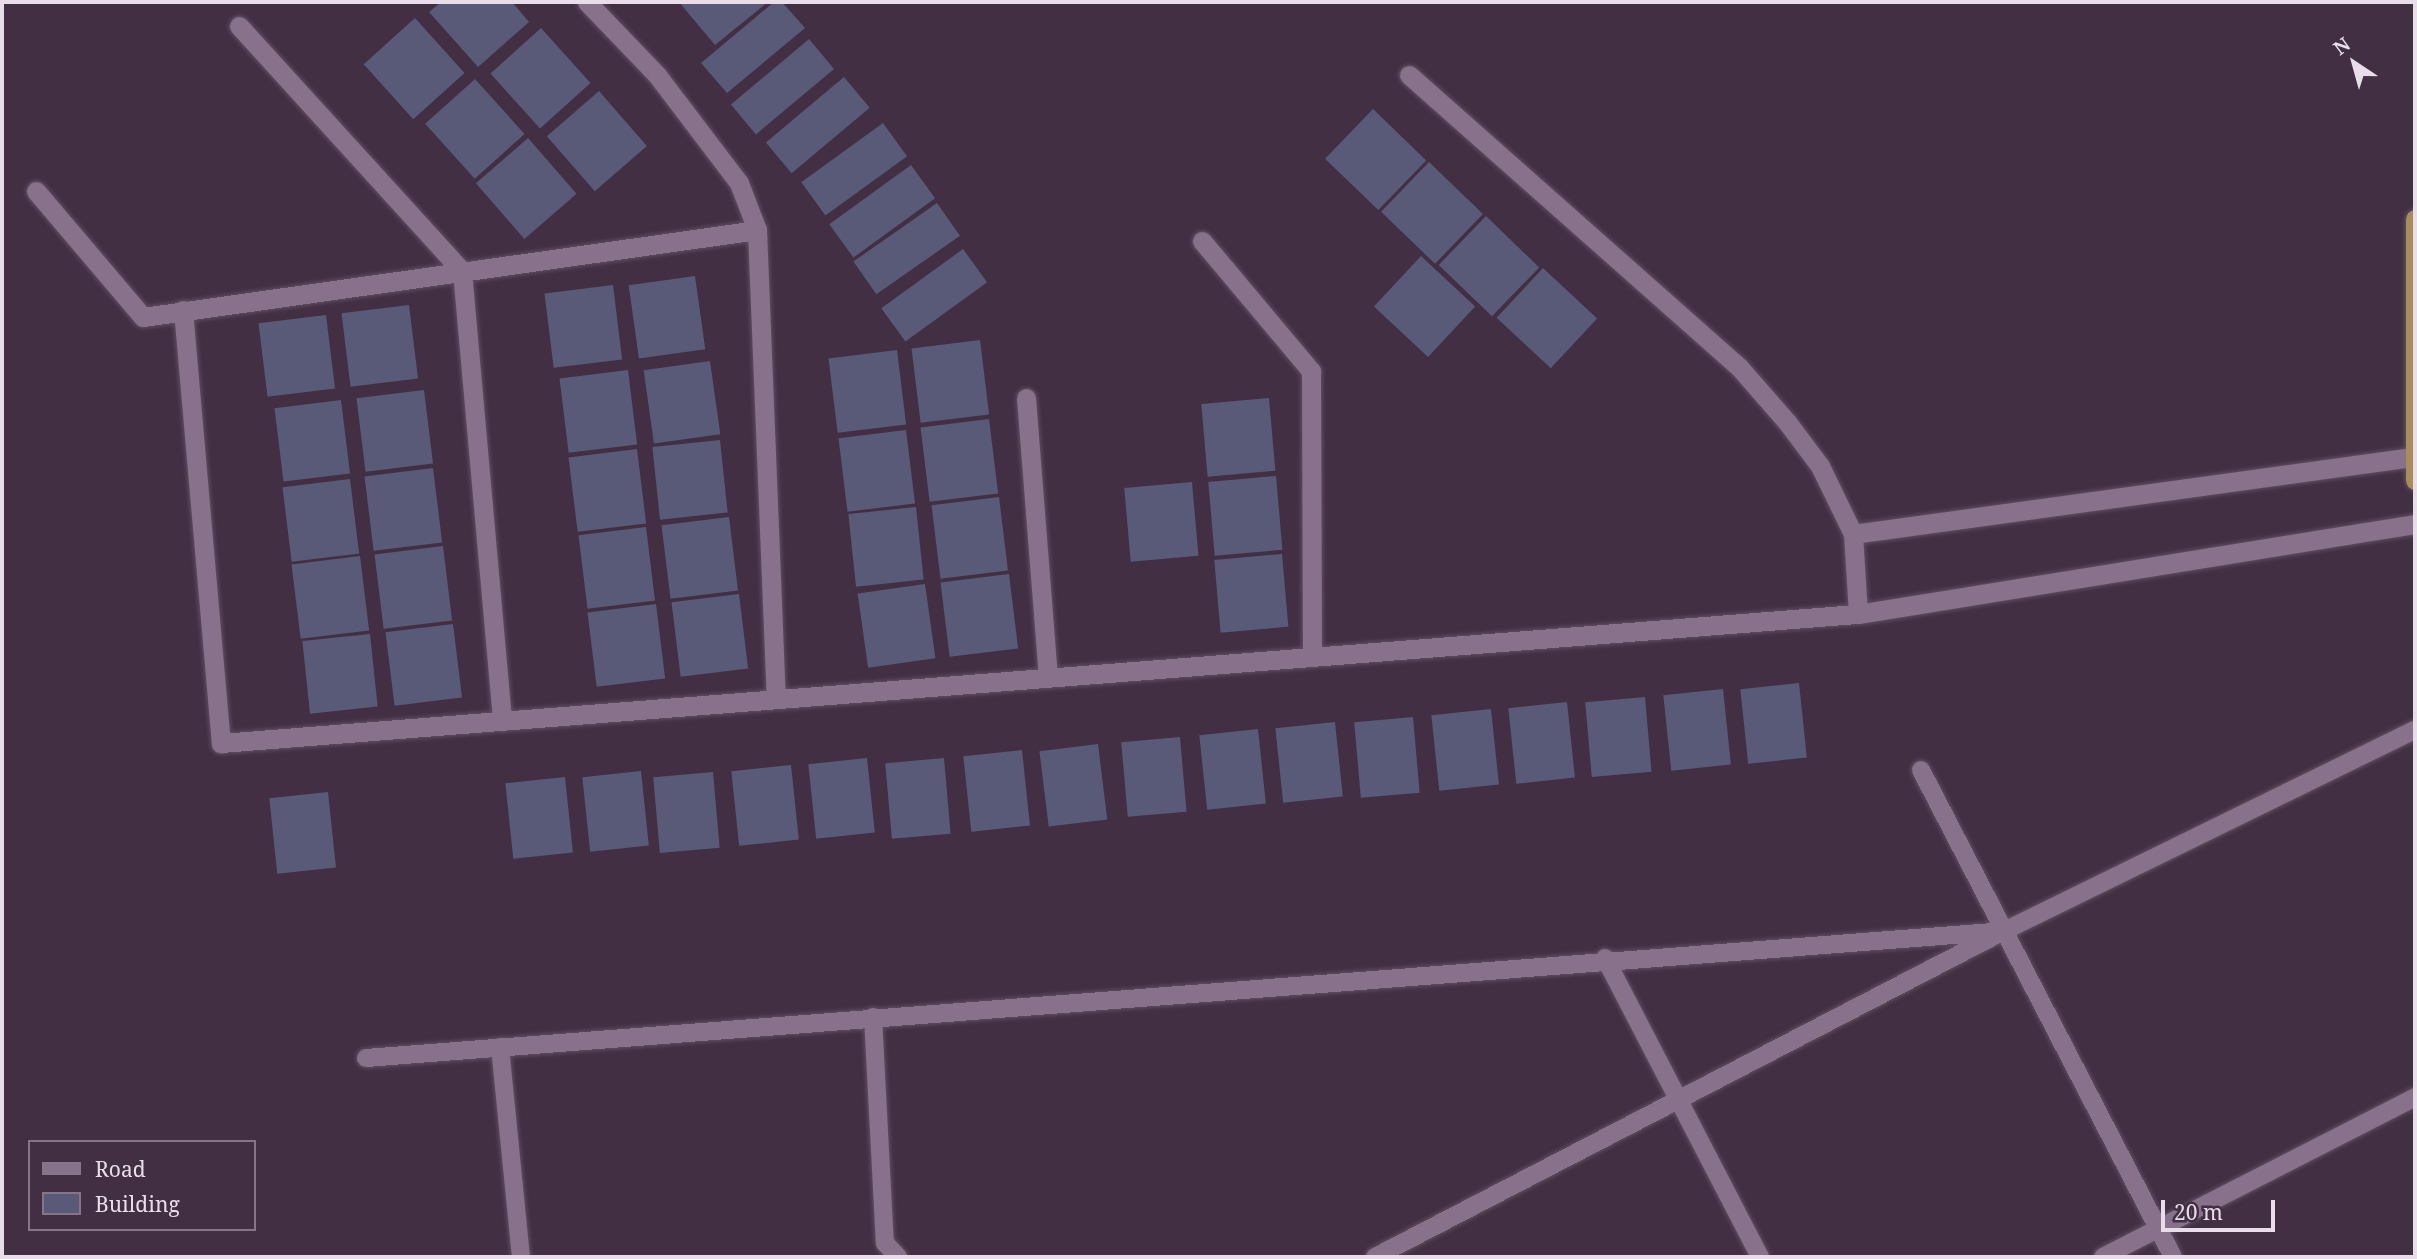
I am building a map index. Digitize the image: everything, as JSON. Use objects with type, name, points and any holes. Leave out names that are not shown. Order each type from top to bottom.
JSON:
[{"type":"highway","points":[[2415,219],[2415,480]]},
{"type":"street","points":[[587,2],[657,75],[730,172],[757,230],[776,699]]},
{"type":"street","points":[[239,26],[462,271],[502,721]]},
{"type":"street","points":[[1409,75],[1739,367],[1820,466],[1853,534],[1858,614]]},
{"type":"street","points":[[36,191],[143,317],[757,230]]},
{"type":"street","points":[[1202,242],[1311,371],[1312,656]]},
{"type":"street","points":[[183,310],[221,743],[1858,614],[2415,524]]},
{"type":"street","points":[[1026,398],[1048,677]]},
{"type":"street","points":[[1853,534],[2413,457]]},
{"type":"lane","points":[[1375,1257],[2004,931],[2415,730]]},
{"type":"lane","points":[[1921,770],[2173,1257]]},
{"type":"lane","points":[[366,1058],[1605,958],[2004,931]]},
{"type":"lane","points":[[1605,958],[1760,1257]]},
{"type":"lane","points":[[873,1017],[886,1243],[898,1257]]},
{"type":"lane","points":[[500,1047],[521,1257]]},
{"type":"lane","points":[[2103,1257],[2415,1097]]},
{"type":"building","points":[[441,2],[512,2],[529,22],[478,67],[429,12]]},
{"type":"building","points":[[679,2],[768,2],[715,45]]},
{"type":"building","points":[[774,2],[782,2],[805,28],[727,93],[701,63]]},
{"type":"building","points":[[415,18],[465,73],[413,119],[364,64]]},
{"type":"building","points":[[541,28],[591,83],[540,128],[490,74]]},
{"type":"building","points":[[809,39],[834,69],[756,134],[731,105]]},
{"type":"building","points":[[844,77],[870,108],[792,173],[766,143]]},
{"type":"building","points":[[475,79],[525,134],[475,179],[425,124]]},
{"type":"building","points":[[599,91],[647,146],[595,191],[547,136]]},
{"type":"building","points":[[1373,109],[1426,160],[1378,210],[1325,159]]},
{"type":"building","points":[[883,123],[907,156],[825,216],[801,182]]},
{"type":"building","points":[[528,138],[577,194],[524,239],[476,183]]},
{"type":"building","points":[[1429,162],[1483,214],[1435,264],[1381,212]]},
{"type":"building","points":[[911,165],[935,198],[853,258],[829,224]]},
{"type":"building","points":[[937,203],[960,236],[876,294],[853,262]]},
{"type":"building","points":[[1486,216],[1539,267],[1492,316],[1439,265]]},
{"type":"building","points":[[963,249],[987,282],[905,342],[881,308]]},
{"type":"building","points":[[1421,256],[1475,306],[1428,357],[1374,306]]},
{"type":"building","points":[[1543,268],[1597,318],[1551,368],[1497,318]]},
{"type":"building","points":[[695,276],[705,349],[639,359],[629,285]]},
{"type":"building","points":[[613,285],[622,359],[554,368],[545,293]]},
{"type":"building","points":[[409,305],[418,378],[351,387],[342,313]]},
{"type":"building","points":[[326,315],[335,388],[268,397],[259,323]]},
{"type":"building","points":[[980,340],[989,414],[921,423],[912,348]]},
{"type":"building","points":[[897,350],[906,424],[838,433],[829,358]]},
{"type":"building","points":[[710,361],[720,434],[654,444],[644,370]]},
{"type":"building","points":[[628,370],[637,444],[569,453],[560,378]]},
{"type":"building","points":[[424,390],[433,463],[366,472],[357,398]]},
{"type":"building","points":[[1269,398],[1275,471],[1208,477],[1201,404]]},
{"type":"building","points":[[341,400],[350,473],[284,482],[274,408]]},
{"type":"building","points":[[989,419],[998,493],[930,502],[921,427]]},
{"type":"building","points":[[906,430],[915,503],[848,512],[839,438]]},
{"type":"building","points":[[720,440],[728,513],[660,520],[652,447]]},
{"type":"building","points":[[637,449],[646,523],[578,532],[569,457]]},
{"type":"building","points":[[433,468],[442,542],[374,551],[365,476]]},
{"type":"building","points":[[1276,476],[1282,550],[1215,556],[1208,482]]},
{"type":"building","points":[[350,479],[359,553],[292,562],[283,487]]},
{"type":"building","points":[[1192,482],[1198,556],[1131,562],[1124,488]]},
{"type":"building","points":[[999,497],[1008,570],[941,579],[932,505]]},
{"type":"building","points":[[916,507],[924,580],[856,587],[848,514]]},
{"type":"building","points":[[729,517],[738,590],[671,599],[662,525]]},
{"type":"building","points":[[646,527],[655,600],[588,609],[579,535]]},
{"type":"building","points":[[443,546],[452,620],[384,629],[375,554]]},
{"type":"building","points":[[1282,554],[1288,627],[1221,633],[1214,560]]},
{"type":"building","points":[[360,556],[369,630],[301,639],[292,564]]},
{"type":"building","points":[[1009,574],[1018,648],[950,657],[941,582]]},
{"type":"building","points":[[925,584],[935,658],[868,668],[858,593]]},
{"type":"building","points":[[739,594],[748,668],[681,677],[672,602]]},
{"type":"building","points":[[656,604],[665,678],[597,687],[588,612]]},
{"type":"building","points":[[453,624],[462,697],[395,706],[386,632]]},
{"type":"building","points":[[370,634],[378,707],[310,714],[302,641]]},
{"type":"building","points":[[1799,683],[1807,758],[1748,764],[1740,689]]},
{"type":"building","points":[[1723,689],[1731,765],[1671,771],[1663,695]]},
{"type":"building","points":[[1645,697],[1652,772],[1592,777],[1585,702]]},
{"type":"building","points":[[1567,702],[1575,778],[1516,784],[1508,708]]},
{"type":"building","points":[[1491,709],[1499,785],[1439,791],[1431,715]]},
{"type":"building","points":[[1413,717],[1420,793],[1361,798],[1354,722]]},
{"type":"building","points":[[1335,722],[1343,797],[1283,803],[1275,728]]},
{"type":"building","points":[[1258,729],[1266,804],[1207,810],[1199,735]]},
{"type":"building","points":[[1180,737],[1187,812],[1128,817],[1121,742]]},
{"type":"building","points":[[1098,744],[1107,819],[1049,827],[1039,751]]},
{"type":"building","points":[[1022,750],[1030,826],[971,832],[963,756]]},
{"type":"building","points":[[867,758],[875,833],[816,839],[808,764]]},
{"type":"building","points":[[944,758],[951,834],[892,839],[885,763]]},
{"type":"building","points":[[791,765],[799,840],[739,846],[731,771]]},
{"type":"building","points":[[641,771],[649,846],[590,852],[582,777]]},
{"type":"building","points":[[713,772],[720,848],[660,853],[653,777]]},
{"type":"building","points":[[565,777],[573,853],[513,859],[505,783]]},
{"type":"building","points":[[328,792],[336,868],[277,874],[269,798]]}]
